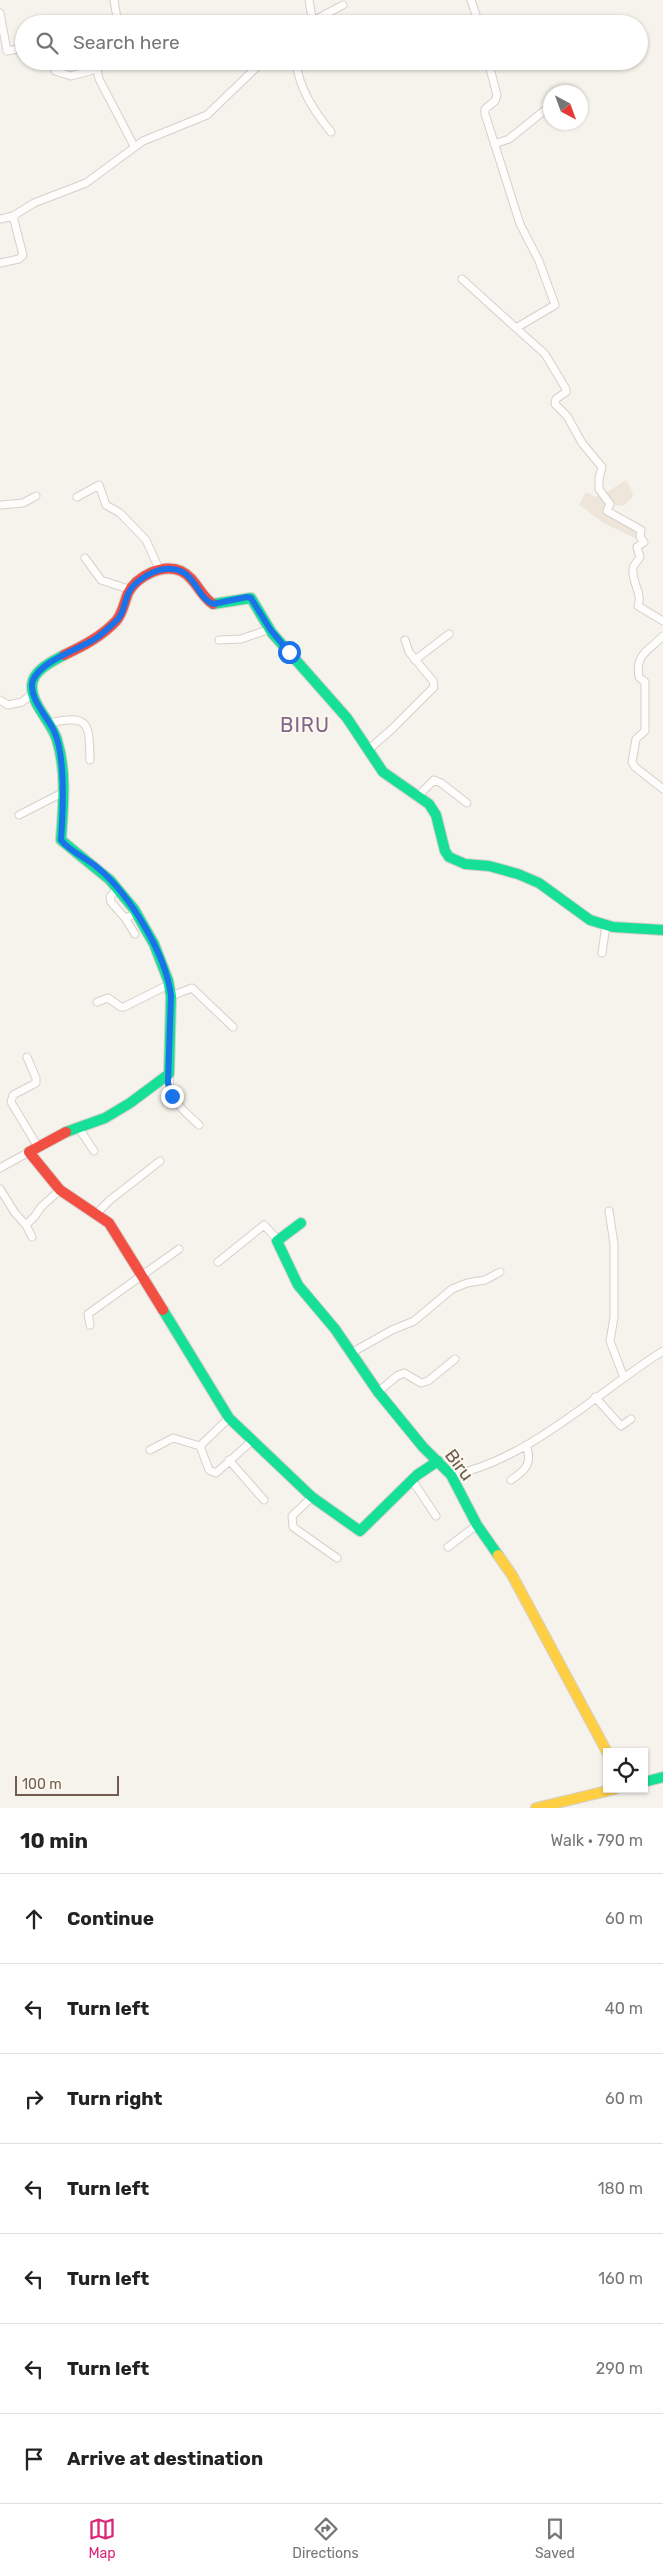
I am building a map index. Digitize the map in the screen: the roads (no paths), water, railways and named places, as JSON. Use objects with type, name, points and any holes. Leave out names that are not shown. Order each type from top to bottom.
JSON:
[{"type":"street","points":[[114,0],[116,15]]},
{"type":"street","points":[[308,0],[311,15]]},
{"type":"street","points":[[471,0],[476,15]]},
{"type":"street","points":[[325,15],[343,5]]},
{"type":"street","points":[[0,13],[7,51],[15,50]]},
{"type":"street","points":[[55,70],[66,75],[92,70]]},
{"type":"street","points":[[97,70],[98,79],[134,146]]},
{"type":"street","points":[[0,219],[13,216],[34,203],[86,183],[134,146],[207,115],[254,70]]},
{"type":"street","points":[[298,70],[302,87],[317,115],[331,132]]},
{"type":"street","points":[[490,70],[497,94],[495,101],[485,112],[520,224],[539,261],[555,304],[516,328]]},
{"type":"street","points":[[494,144],[510,139],[543,112]]},
{"type":"street","points":[[0,263],[19,259],[23,255],[13,216]]},
{"type":"street","points":[[462,279],[544,354],[566,389],[566,392],[556,399],[555,404],[567,416],[582,443],[602,467],[598,483],[610,504],[607,511],[641,530],[639,534],[644,542],[637,548],[640,557],[634,565],[633,573],[640,600],[638,606],[663,621]]},
{"type":"street","points":[[77,497],[99,484],[106,505],[120,513],[146,540],[160,571]]},
{"type":"street","points":[[0,505],[23,503],[36,496]]},
{"type":"street","points":[[85,558],[101,580],[131,590]]},
{"type":"street","points":[[199,1124],[172,1096],[168,1083],[170,984],[145,926],[117,888],[98,867],[61,840],[62,793],[59,746],[50,723],[33,693],[33,680],[41,671],[64,654],[92,641],[115,623],[123,614],[131,590],[142,579],[160,571],[172,568],[192,577],[204,598],[213,604],[247,597],[251,598],[270,629],[340,710],[387,776],[418,796],[433,810],[445,851],[454,861],[488,866],[539,883],[590,920],[606,925],[663,930]]},
{"type":"street","points":[[219,640],[241,639],[270,629]]},
{"type":"street","points":[[415,660],[449,634]]},
{"type":"street","points":[[663,636],[644,651],[638,666],[640,677],[645,682],[646,731],[636,739],[631,757],[635,768],[663,789]]},
{"type":"street","points":[[368,750],[392,730],[432,689],[432,681],[415,660],[405,640]]},
{"type":"street","points":[[0,700],[8,705],[15,704],[22,702],[33,693]]},
{"type":"street","points":[[50,723],[72,718],[84,723],[90,734],[90,760]]},
{"type":"street","points":[[418,796],[434,780],[442,783],[468,803]]},
{"type":"street","points":[[19,815],[62,793]]},
{"type":"street","points":[[117,888],[110,899],[125,918],[134,934]]},
{"type":"street","points":[[125,918],[136,914]]},
{"type":"street","points":[[602,953],[606,925]]},
{"type":"street","points":[[97,1002],[108,998],[120,1007],[124,1007],[170,984]]},
{"type":"street","points":[[171,996],[192,988],[233,1028]]},
{"type":"street","points":[[27,1057],[36,1078],[36,1083],[13,1094],[11,1102],[34,1150],[60,1190],[109,1223],[229,1418],[312,1497],[360,1532],[412,1480],[438,1461]]},
{"type":"street","points":[[0,1168],[78,1127],[105,1118],[130,1103],[169,1074]]},
{"type":"street","points":[[78,1127],[94,1151]]},
{"type":"street","points":[[99,1217],[99,1211],[107,1202],[160,1161]]},
{"type":"street","points":[[0,1189],[15,1213],[26,1225],[32,1238]]},
{"type":"street","points":[[26,1225],[41,1207],[60,1190]]},
{"type":"street","points":[[609,1211],[614,1244],[614,1317],[610,1341],[624,1378]]},
{"type":"street","points":[[218,1262],[264,1226],[277,1239],[301,1223]]},
{"type":"street","name":"Biru","points":[[277,1239],[277,1244],[298,1285],[319,1313],[335,1329],[378,1392],[451,1475],[477,1525],[512,1575],[605,1748]]},
{"type":"street","points":[[90,1325],[88,1314],[179,1249]]},
{"type":"street","points":[[351,1353],[392,1330],[414,1321],[452,1289],[467,1283],[484,1280],[500,1272]]},
{"type":"street","points":[[451,1475],[490,1465],[526,1445],[663,1351]]},
{"type":"street","points":[[378,1392],[397,1376],[404,1373],[421,1383],[428,1381],[455,1359]]},
{"type":"street","points":[[595,1398],[621,1426],[631,1419]]},
{"type":"street","points":[[200,1446],[229,1418]]},
{"type":"street","points":[[150,1450],[173,1438],[200,1446],[213,1473],[219,1471],[253,1440]]},
{"type":"street","points":[[511,1480],[529,1465],[530,1458],[526,1445]]},
{"type":"street","points":[[229,1460],[264,1500]]},
{"type":"street","points":[[412,1480],[436,1516]]},
{"type":"street","points":[[312,1497],[292,1516],[293,1527],[337,1558]]},
{"type":"street","points":[[448,1547],[477,1525]]},
{"type":"street","points":[[648,1781],[663,1777]]},
{"type":"street","points":[[536,1808],[603,1792]]},
{"type":"district","name":"BIRU","points":[[305,725]]}]
